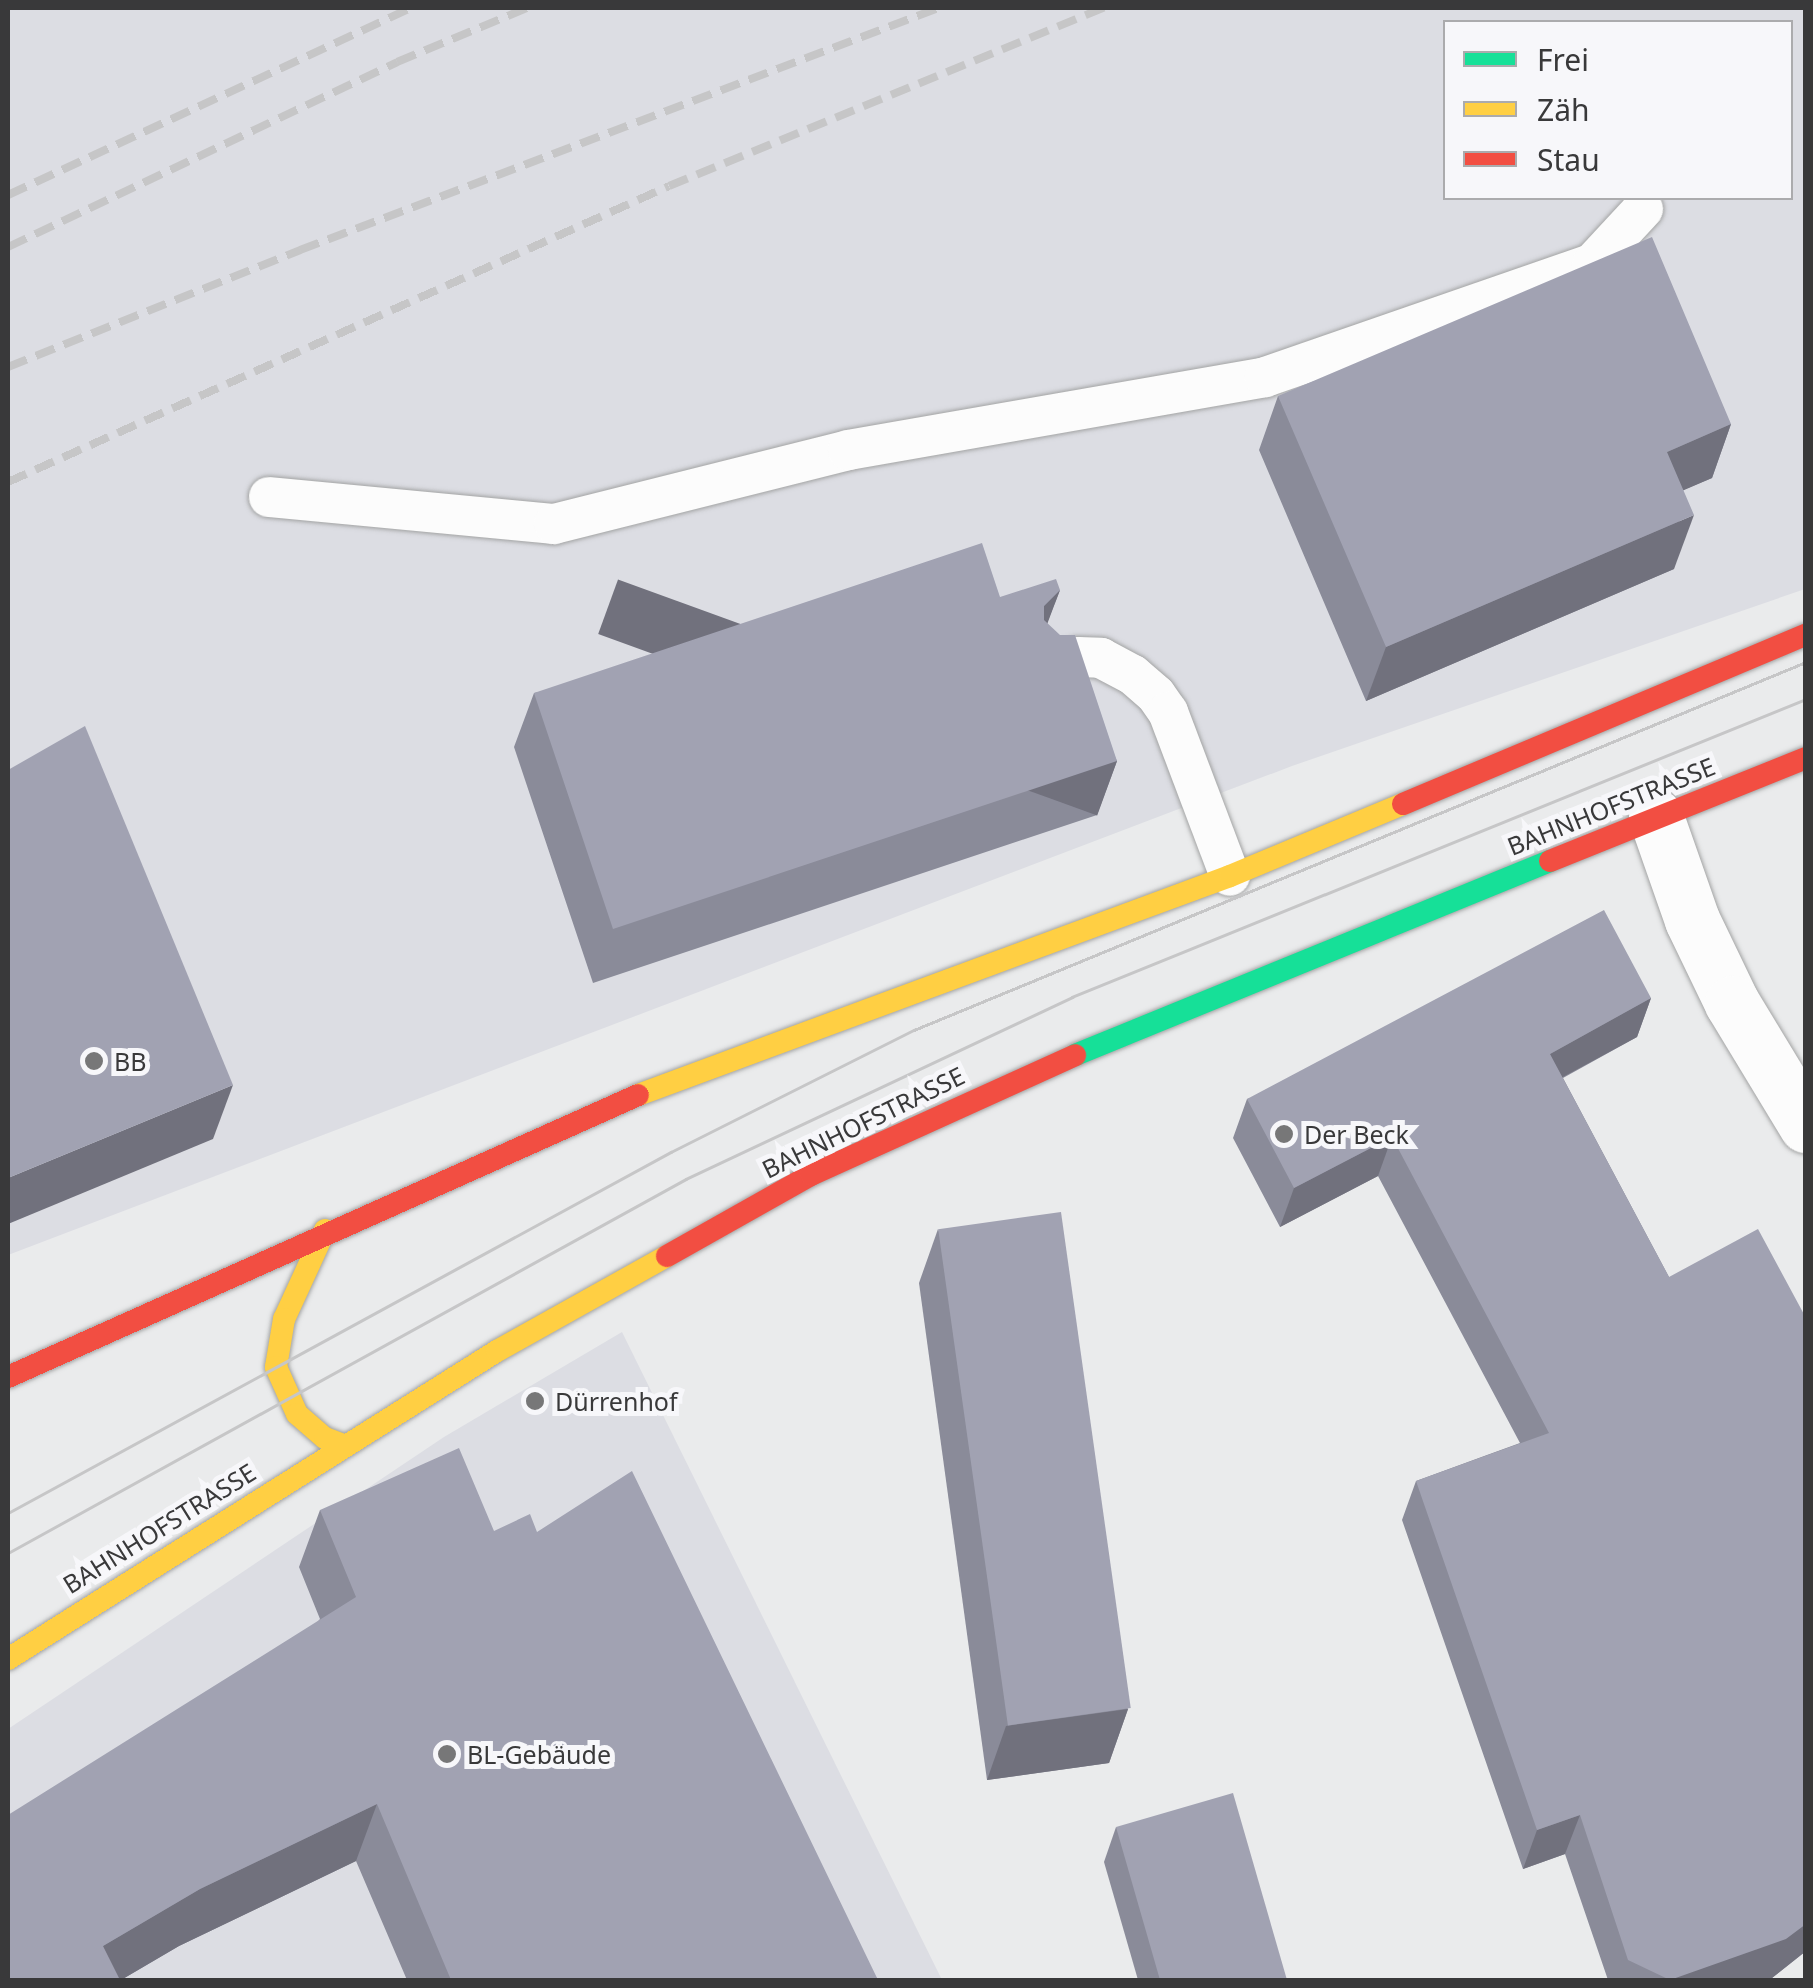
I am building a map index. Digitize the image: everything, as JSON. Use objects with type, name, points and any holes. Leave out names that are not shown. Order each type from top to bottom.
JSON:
[{"type":"main road","points":[[8,1377],[325,1230],[676,1079],[1230,876],[1806,635]]},
{"type":"main road","name":"BAHNHOFSTRASSE","points":[[8,1659],[342,1445],[620,1280],[874,1144],[1127,1032],[1806,758]]},
{"type":"main road","points":[[325,1230],[284,1320],[276,1367],[298,1414],[325,1438],[342,1445]]},
{"type":"street","points":[[1656,817],[1692,920],[1732,1003],[1806,1124]]},
{"type":"lane","points":[[269,497],[554,524],[848,450],[1265,377],[1592,264],[1643,208]]},
{"type":"lane","points":[[1047,666],[1078,657],[1101,658],[1133,675],[1156,695],[1168,712],[1230,876]]},
{"type":"shaded area","points":[[8,8],[1805,8],[1805,589],[1292,766],[8,1255]]},
{"type":"shaded area","points":[[622,1332],[942,1980],[8,1980],[8,1729],[444,1437]]},
{"type":"building","points":[[1652,237],[1731,424],[1667,452],[1694,515],[1386,647],[1278,396]]},
{"type":"building","points":[[982,543],[1000,597],[1056,579],[1060,590],[1044,606],[1044,620],[1060,635],[1075,635],[1117,761],[613,929],[534,693]]},
{"type":"building","name":"BB","points":[[85,726],[233,1085],[8,1178],[8,770]]},
{"type":"building","points":[[1604,910],[1651,998],[1550,1054],[1669,1277],[1758,1229],[1806,1318],[1806,1924],[1786,1939],[1670,1980],[1628,1960],[1580,1815],[1537,1830],[1416,1481],[1549,1433],[1392,1137],[1294,1188],[1247,1099]]},
{"type":"building","points":[[1061,1212],[1131,1708],[1008,1725],[938,1229]]},
{"type":"building","name":"BL-Gebäude","points":[[459,1448],[494,1531],[530,1514],[537,1532],[632,1471],[878,1980],[451,1980],[377,1804],[200,1889],[103,1946],[120,1980],[8,1980],[8,1815],[356,1597],[320,1510]]},
{"type":"building","points":[[1233,1793],[1287,1980],[1160,1980],[1116,1827]]},
{"type":"tram line","points":[[8,1513],[671,1152],[914,1030],[1806,662]]},
{"type":"tram line","points":[[8,1553],[686,1179],[1072,997],[1806,699]]},
{"type":"railway","points":[[8,195],[410,8]]},
{"type":"railway","points":[[8,247],[397,62],[527,8]]},
{"type":"railway","points":[[8,367],[300,250],[938,8]]},
{"type":"railway","points":[[8,482],[669,186],[1104,8]]},
{"type":"traffic: fast","points":[[1075,1055],[1550,861]]},
{"type":"traffic: slow","points":[[638,1095],[1230,876],[1403,804]]},
{"type":"traffic: slow","points":[[325,1230],[284,1319],[276,1367],[297,1414],[325,1438],[343,1445]]},
{"type":"traffic: slow","points":[[8,1659],[497,1351],[667,1256]]},
{"type":"traffic: jam","points":[[1403,804],[1806,635]]},
{"type":"traffic: jam","points":[[1550,861],[1806,758]]},
{"type":"traffic: jam","points":[[667,1256],[811,1175],[1075,1055]]},
{"type":"traffic: jam","points":[[8,1377],[638,1095]]},
{"type":"place","name":"BB","points":[[94,1061]]},
{"type":"place","name":"Der Beck","points":[[1284,1134]]},
{"type":"place","name":"Dürrenhof","points":[[535,1401]]},
{"type":"place","name":"BL-Gebäude","points":[[447,1754]]}]
